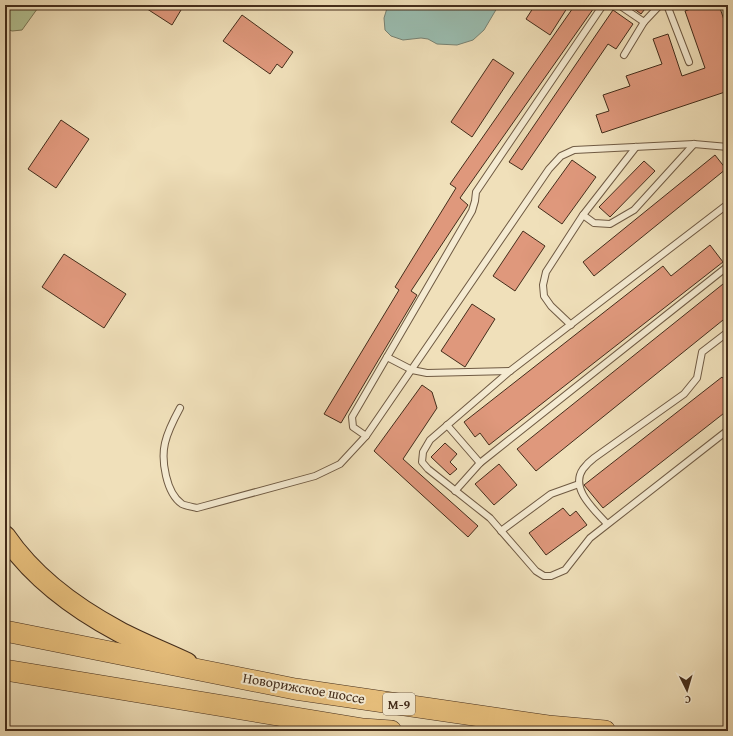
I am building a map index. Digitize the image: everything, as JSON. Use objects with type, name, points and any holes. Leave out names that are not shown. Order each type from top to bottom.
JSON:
[{"type":"highway","name":"Новорижское шоссе","points":[[5,631],[303,690],[548,726],[605,731]]},
{"type":"highway","name":"М-9","points":[[5,670],[363,729],[391,731]]},
{"type":"main road","points":[[5,536],[10,544],[41,578],[79,607],[118,632],[203,670]]},
{"type":"lane","points":[[366,436],[353,427],[352,418],[472,211],[476,192],[603,5]]},
{"type":"lane","points":[[619,5],[644,22]]},
{"type":"lane","points":[[624,55],[644,22],[660,5]]},
{"type":"lane","points":[[667,5],[689,62]]},
{"type":"lane","points":[[583,215],[594,223],[610,224],[634,210],[694,144]]},
{"type":"lane","points":[[180,408],[172,423],[165,444],[164,464],[167,482],[174,495],[182,504],[197,508],[315,476],[340,464],[366,436],[549,169],[561,156],[574,150],[694,144],[728,147]]},
{"type":"lane","points":[[571,325],[551,306],[544,296],[543,285],[546,272],[583,215],[636,147]]},
{"type":"lane","points":[[728,204],[510,371],[430,440],[423,452],[422,462],[428,469],[490,518],[536,571],[544,576],[551,576],[565,570],[590,538],[728,430]]},
{"type":"lane","points":[[455,491],[480,463],[728,266]]},
{"type":"lane","points":[[607,524],[584,496],[579,484],[582,470],[594,458],[684,394],[697,378],[702,352],[728,332]]},
{"type":"lane","points":[[387,357],[412,370],[427,373],[510,371]]},
{"type":"lane","points":[[447,425],[480,463]]},
{"type":"lane","points":[[501,531],[551,494],[579,484]]},
{"type":"green space","points":[[5,5],[40,5],[22,30],[12,31],[5,28]]},
{"type":"shaded area","points":[[388,5],[497,5],[497,8],[484,30],[473,40],[457,45],[437,44],[428,39],[421,38],[403,40],[391,36],[385,30],[384,18]]},
{"type":"building","points":[[141,5],[184,5],[172,25]]},
{"type":"building","points":[[535,5],[569,5],[550,35],[526,19]]},
{"type":"building","points":[[575,5],[596,5],[460,198],[468,205],[411,291],[417,295],[341,423],[324,414],[399,290],[395,287],[456,188],[450,184]]},
{"type":"building","points":[[629,5],[648,5],[641,14]]},
{"type":"building","points":[[701,5],[719,5],[728,32],[728,91],[602,133],[596,115],[609,111],[603,95],[630,86],[626,76],[662,64],[653,39],[668,34],[682,76],[705,68],[685,11]]},
{"type":"building","points":[[613,10],[633,24],[616,49],[608,44],[522,170],[509,162]]},
{"type":"building","points":[[242,15],[293,52],[282,68],[277,64],[270,74],[223,41]]},
{"type":"building","points":[[493,59],[514,73],[472,137],[451,122]]},
{"type":"building","points":[[61,120],[89,139],[56,188],[28,169]]},
{"type":"building","points":[[715,155],[726,169],[594,276],[583,262]]},
{"type":"building","points":[[572,160],[596,177],[562,224],[538,207]]},
{"type":"building","points":[[644,161],[655,171],[610,217],[599,207]]},
{"type":"building","points":[[523,231],[545,246],[515,291],[493,276]]},
{"type":"building","points":[[710,245],[723,262],[489,445],[480,433],[475,437],[464,422],[663,266],[671,276]]},
{"type":"building","points":[[64,254],[126,294],[104,328],[42,287]]},
{"type":"building","points":[[728,280],[728,316],[536,471],[517,449]]},
{"type":"building","points":[[472,304],[495,319],[465,367],[441,351]]},
{"type":"building","points":[[722,377],[728,384],[728,410],[603,508],[584,485]]},
{"type":"building","points":[[422,385],[432,392],[437,408],[403,459],[478,526],[468,537],[374,451]]},
{"type":"building","points":[[445,443],[457,454],[450,462],[457,469],[450,475],[431,457]]},
{"type":"building","points":[[499,464],[517,485],[494,505],[475,484]]},
{"type":"building","points":[[563,508],[570,516],[576,511],[587,525],[546,555],[529,533]]}]
